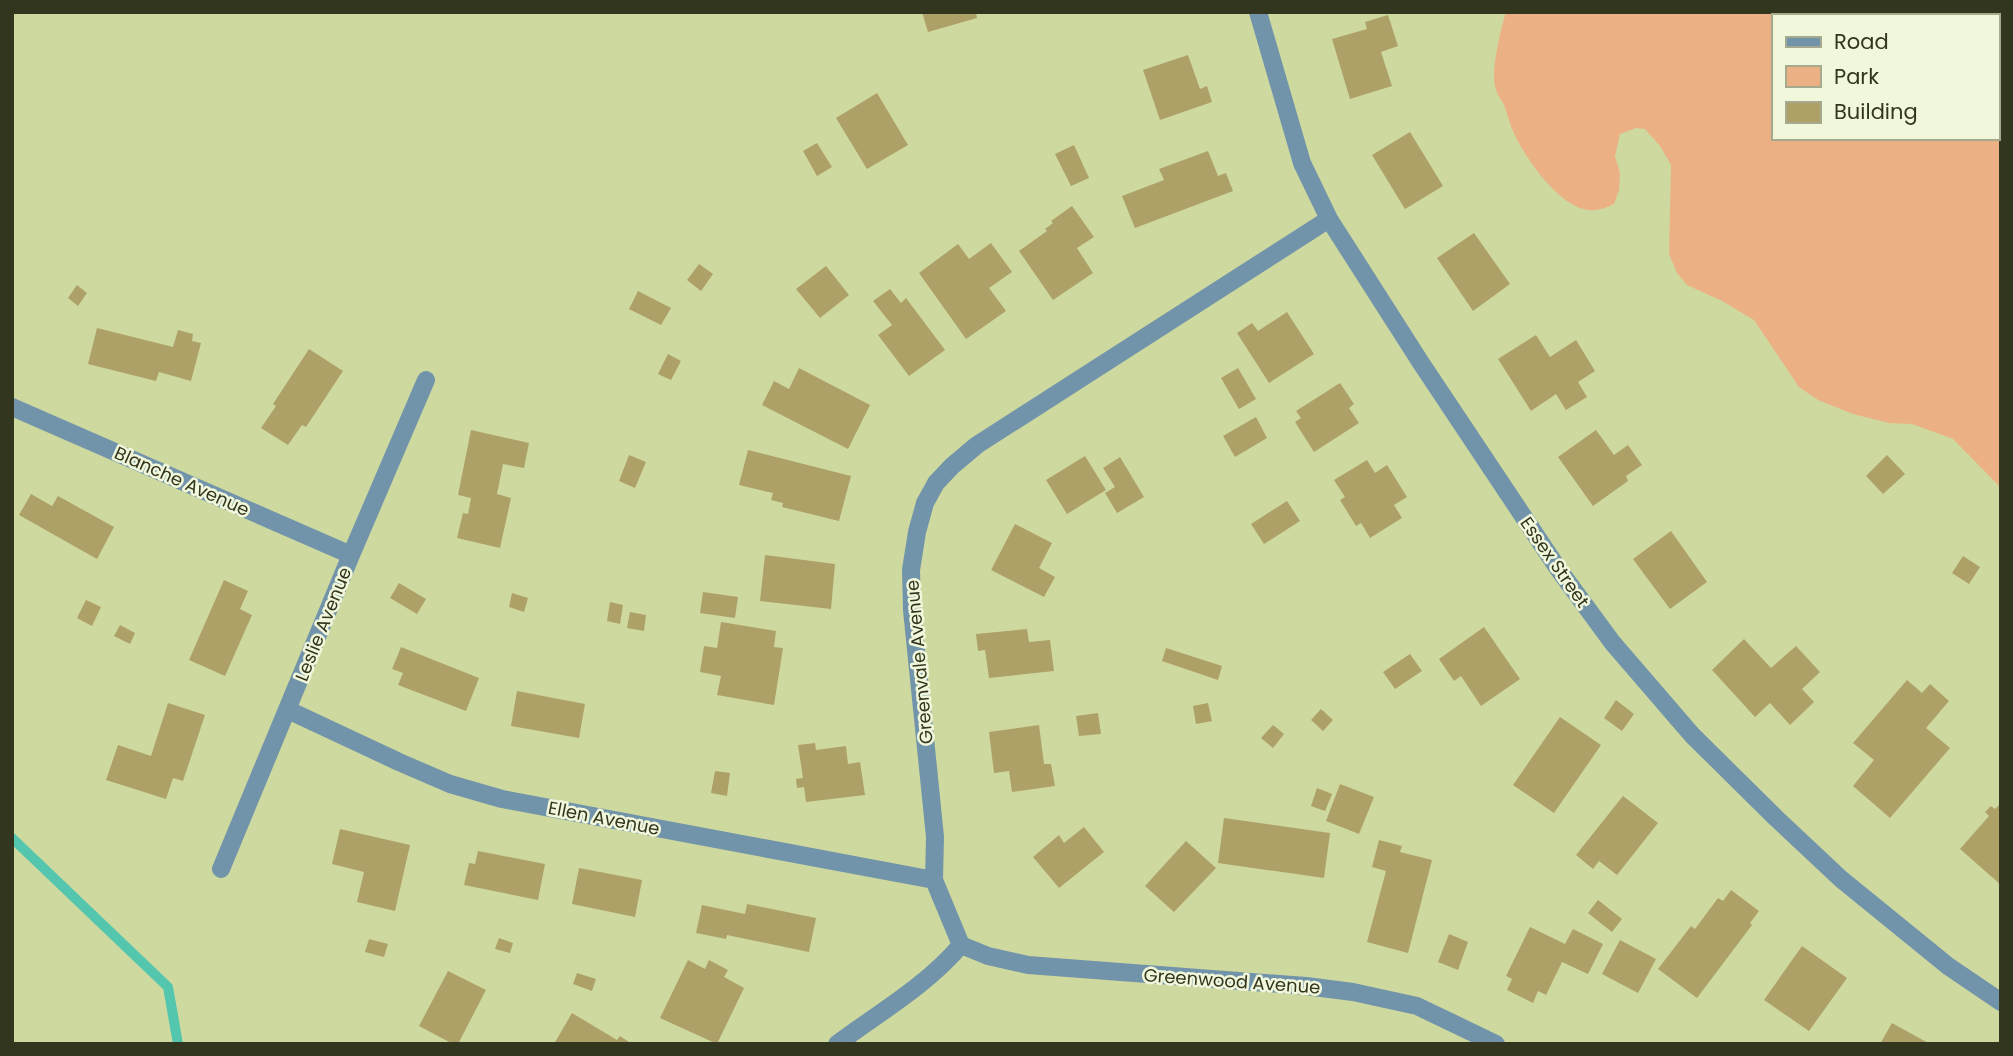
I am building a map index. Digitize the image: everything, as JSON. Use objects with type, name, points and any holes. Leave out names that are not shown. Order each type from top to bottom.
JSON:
[{"type":"street","name":"Essex Street","points":[[1258,12],[1302,163],[1329,219],[1559,570],[1612,642],[1661,702],[1724,769],[1841,878],[1948,966],[2001,1002]]},
{"type":"street","name":"Greenvale Avenue","points":[[961,945],[934,880],[935,837],[912,610],[912,570],[917,532],[925,503],[936,483],[951,466],[977,445],[1329,219]]},
{"type":"street","name":"Leslie Avenue","points":[[221,869],[426,380]]},
{"type":"street","name":"Blanche Avenue","points":[[12,407],[351,555]]},
{"type":"street","name":"Ellen Avenue","points":[[288,710],[450,784],[502,799],[934,880]]},
{"type":"street","points":[[837,1044],[919,987],[942,967],[961,945]]},
{"type":"street","name":"Greenwood Avenue","points":[[961,945],[988,956],[1028,965],[1306,985],[1353,992],[1417,1006],[1496,1044]]},
{"type":"green space","points":[[1506,12],[2001,12],[2001,488],[1953,439],[1912,424],[1889,423],[1853,414],[1818,400],[1799,387],[1754,320],[1687,285],[1677,273],[1669,254],[1671,165],[1660,146],[1645,129],[1636,128],[1620,134],[1615,156],[1620,173],[1619,190],[1614,204],[1588,210],[1564,199],[1542,177],[1523,150],[1496,89],[1495,60]]},
{"type":"building","points":[[922,12],[976,12],[977,18],[928,32]]},
{"type":"building","points":[[1388,15],[1398,46],[1381,52],[1392,86],[1350,99],[1332,39],[1367,29],[1365,22]]},
{"type":"building","points":[[1188,55],[1200,89],[1207,86],[1212,102],[1160,120],[1143,70]]},
{"type":"building","points":[[877,93],[908,145],[867,169],[836,118]]},
{"type":"building","points":[[1410,132],[1443,186],[1405,209],[1372,155]]},
{"type":"building","points":[[817,143],[832,167],[817,176],[803,151]]},
{"type":"building","points":[[1074,145],[1089,178],[1071,186],[1055,154]]},
{"type":"building","points":[[1208,151],[1218,176],[1226,173],[1233,191],[1135,228],[1122,196],[1164,180],[1159,169]]},
{"type":"building","points":[[1072,206],[1094,237],[1077,248],[1093,273],[1053,300],[1019,251],[1047,231],[1045,229],[1053,223],[1051,221]]},
{"type":"building","points":[[1474,233],[1510,284],[1473,311],[1437,258]]},
{"type":"building","points":[[991,243],[1012,272],[989,288],[1006,311],[966,339],[919,273],[958,244],[969,259]]},
{"type":"building","points":[[699,264],[713,274],[701,291],[687,280]]},
{"type":"building","points":[[826,266],[849,295],[820,318],[796,289]]},
{"type":"building","points":[[77,285],[87,293],[78,306],[68,298]]},
{"type":"building","points":[[890,289],[901,303],[906,298],[945,350],[909,376],[878,335],[892,325],[873,301]]},
{"type":"building","points":[[638,291],[671,308],[661,325],[629,309]]},
{"type":"building","points":[[1287,312],[1314,354],[1269,383],[1237,333],[1252,323],[1258,331]]},
{"type":"building","points":[[97,328],[173,347],[178,330],[193,334],[192,341],[201,343],[191,381],[159,372],[156,381],[88,364]]},
{"type":"building","points":[[1536,335],[1550,357],[1576,340],[1595,371],[1578,382],[1587,397],[1566,410],[1556,394],[1531,411],[1498,359]]},
{"type":"building","points":[[309,349],[343,371],[306,427],[302,425],[288,445],[261,428],[276,406],[273,404]]},
{"type":"building","points":[[668,354],[681,361],[671,380],[658,374]]},
{"type":"building","points":[[799,368],[870,405],[848,449],[762,405],[774,381],[789,389]]},
{"type":"building","points":[[1238,368],[1256,399],[1239,409],[1221,378]]},
{"type":"building","points":[[1340,383],[1354,404],[1349,408],[1359,423],[1314,452],[1295,422],[1301,418],[1296,411]]},
{"type":"building","points":[[1256,417],[1267,438],[1235,457],[1223,436]]},
{"type":"building","points":[[471,430],[529,443],[524,468],[503,464],[497,494],[511,498],[500,548],[457,538],[463,513],[468,514],[471,498],[458,495]]},
{"type":"building","points":[[1596,430],[1614,455],[1628,445],[1642,465],[1626,476],[1628,481],[1593,506],[1558,457]]},
{"type":"building","points":[[748,450],[851,476],[839,521],[782,507],[783,503],[771,500],[773,493],[739,485]]},
{"type":"building","points":[[629,455],[646,462],[635,488],[619,481]]},
{"type":"building","points":[[1887,455],[1905,474],[1883,494],[1866,476]]},
{"type":"building","points":[[1085,456],[1106,490],[1067,514],[1046,480]]},
{"type":"building","points":[[1120,457],[1144,497],[1117,513],[1105,493],[1115,487],[1103,468]]},
{"type":"building","points":[[1367,460],[1375,473],[1387,465],[1407,497],[1394,505],[1402,518],[1370,538],[1361,523],[1356,526],[1340,500],[1345,497],[1334,480]]},
{"type":"building","points":[[31,494],[52,506],[58,496],[114,527],[97,559],[19,515]]},
{"type":"building","points":[[1287,501],[1300,521],[1264,544],[1251,524]]},
{"type":"building","points":[[1015,524],[1052,543],[1039,568],[1055,577],[1044,597],[991,570]]},
{"type":"building","points":[[1671,531],[1707,582],[1670,609],[1633,559]]},
{"type":"building","points":[[765,555],[835,564],[831,609],[760,601]]},
{"type":"building","points":[[1963,556],[1980,567],[1969,584],[1952,573]]},
{"type":"building","points":[[224,580],[248,591],[240,609],[252,615],[225,676],[189,660]]},
{"type":"building","points":[[399,583],[426,599],[417,614],[390,598]]},
{"type":"building","points":[[703,592],[738,597],[735,618],[700,613]]},
{"type":"building","points":[[512,593],[528,598],[524,612],[509,607]]},
{"type":"building","points":[[86,600],[101,607],[92,626],[77,618]]},
{"type":"building","points":[[610,602],[623,605],[620,624],[607,621]]},
{"type":"building","points":[[630,612],[646,615],[644,631],[627,628]]},
{"type":"building","points":[[721,622],[776,631],[774,647],[783,648],[774,705],[717,695],[721,676],[700,672],[704,646],[717,648]]},
{"type":"building","points":[[120,625],[135,633],[130,644],[114,636]]},
{"type":"building","points":[[1484,627],[1520,679],[1481,706],[1461,676],[1454,681],[1439,659]]},
{"type":"building","points":[[1027,629],[1029,642],[1050,640],[1054,671],[989,678],[985,650],[978,651],[976,634]]},
{"type":"building","points":[[1744,639],[1771,668],[1796,646],[1820,672],[1802,689],[1814,702],[1790,725],[1770,703],[1755,717],[1712,670]]},
{"type":"building","points":[[401,647],[479,678],[466,711],[398,685],[403,673],[392,669]]},
{"type":"building","points":[[1166,648],[1222,666],[1218,680],[1162,661]]},
{"type":"building","points":[[1410,654],[1422,671],[1395,689],[1383,672]]},
{"type":"building","points":[[1907,680],[1922,693],[1930,684],[1949,701],[1926,728],[1950,748],[1890,818],[1853,786],[1874,760],[1853,743]]},
{"type":"building","points":[[517,691],[585,704],[579,738],[511,726]]},
{"type":"building","points":[[1616,700],[1634,714],[1622,731],[1604,718]]},
{"type":"building","points":[[168,703],[205,715],[183,781],[173,778],[166,799],[106,780],[118,745],[151,756]]},
{"type":"building","points":[[1208,703],[1212,721],[1196,724],[1193,706]]},
{"type":"building","points":[[1321,709],[1333,720],[1323,731],[1311,720]]},
{"type":"building","points":[[1098,713],[1101,734],[1079,736],[1076,716]]},
{"type":"building","points":[[1560,717],[1601,745],[1554,813],[1513,785]]},
{"type":"building","points":[[1039,725],[1044,764],[1051,764],[1055,786],[1012,792],[1009,771],[994,773],[989,732]]},
{"type":"building","points":[[1273,725],[1284,734],[1273,748],[1261,738]]},
{"type":"building","points":[[815,743],[816,750],[846,746],[848,764],[860,762],[865,795],[806,802],[804,787],[797,788],[796,779],[803,778],[798,745]]},
{"type":"building","points":[[715,771],[730,773],[727,796],[711,793]]},
{"type":"building","points":[[1340,784],[1374,797],[1359,834],[1326,821]]},
{"type":"building","points":[[1317,788],[1332,794],[1325,811],[1311,806]]},
{"type":"building","points":[[1623,796],[1658,823],[1617,875],[1599,861],[1593,869],[1576,855]]},
{"type":"building","points":[[2001,803],[2001,885],[1960,849],[1989,816],[1985,812],[1991,806],[1995,809]]},
{"type":"building","points":[[1224,818],[1330,833],[1324,878],[1218,863]]},
{"type":"building","points":[[1084,827],[1104,852],[1059,888],[1033,857],[1059,835],[1064,843]]},
{"type":"building","points":[[340,829],[410,845],[395,911],[357,902],[364,872],[332,864]]},
{"type":"building","points":[[1379,840],[1402,846],[1400,852],[1432,860],[1408,953],[1367,942],[1386,871],[1372,867]]},
{"type":"building","points":[[1186,841],[1216,868],[1174,912],[1145,886]]},
{"type":"building","points":[[478,851],[545,864],[538,900],[464,885],[469,863],[475,864]]},
{"type":"building","points":[[579,868],[642,880],[635,917],[572,904]]},
{"type":"building","points":[[1731,890],[1759,911],[1750,923],[1752,925],[1697,998],[1658,969],[1691,926],[1695,929],[1718,898],[1723,901]]},
{"type":"building","points":[[1598,900],[1622,919],[1612,932],[1588,913]]},
{"type":"building","points":[[747,904],[816,918],[809,952],[727,935],[726,939],[696,933],[702,905],[745,914]]},
{"type":"building","points":[[1530,927],[1565,944],[1573,929],[1603,944],[1588,974],[1562,962],[1546,995],[1538,991],[1533,1003],[1507,990],[1512,979],[1506,976]]},
{"type":"building","points":[[1449,934],[1468,942],[1458,970],[1438,962]]},
{"type":"building","points":[[499,938],[513,943],[510,953],[495,949]]},
{"type":"building","points":[[369,939],[388,944],[384,957],[365,952]]},
{"type":"building","points":[[1620,940],[1656,959],[1638,993],[1602,974]]},
{"type":"building","points":[[1802,946],[1847,978],[1809,1031],[1764,1000]]},
{"type":"building","points":[[688,960],[705,969],[709,960],[728,970],[724,977],[744,988],[717,1044],[660,1018]]},
{"type":"building","points":[[448,971],[486,990],[458,1044],[419,1026]]},
{"type":"building","points":[[577,973],[596,979],[592,991],[573,984]]},
{"type":"building","points":[[572,1013],[617,1040],[620,1036],[632,1044],[554,1044]]},
{"type":"building","points":[[1892,1023],[1930,1044],[1880,1044]]},
{"type":"waterway","points":[[12,838],[168,987],[178,1044]]}]
